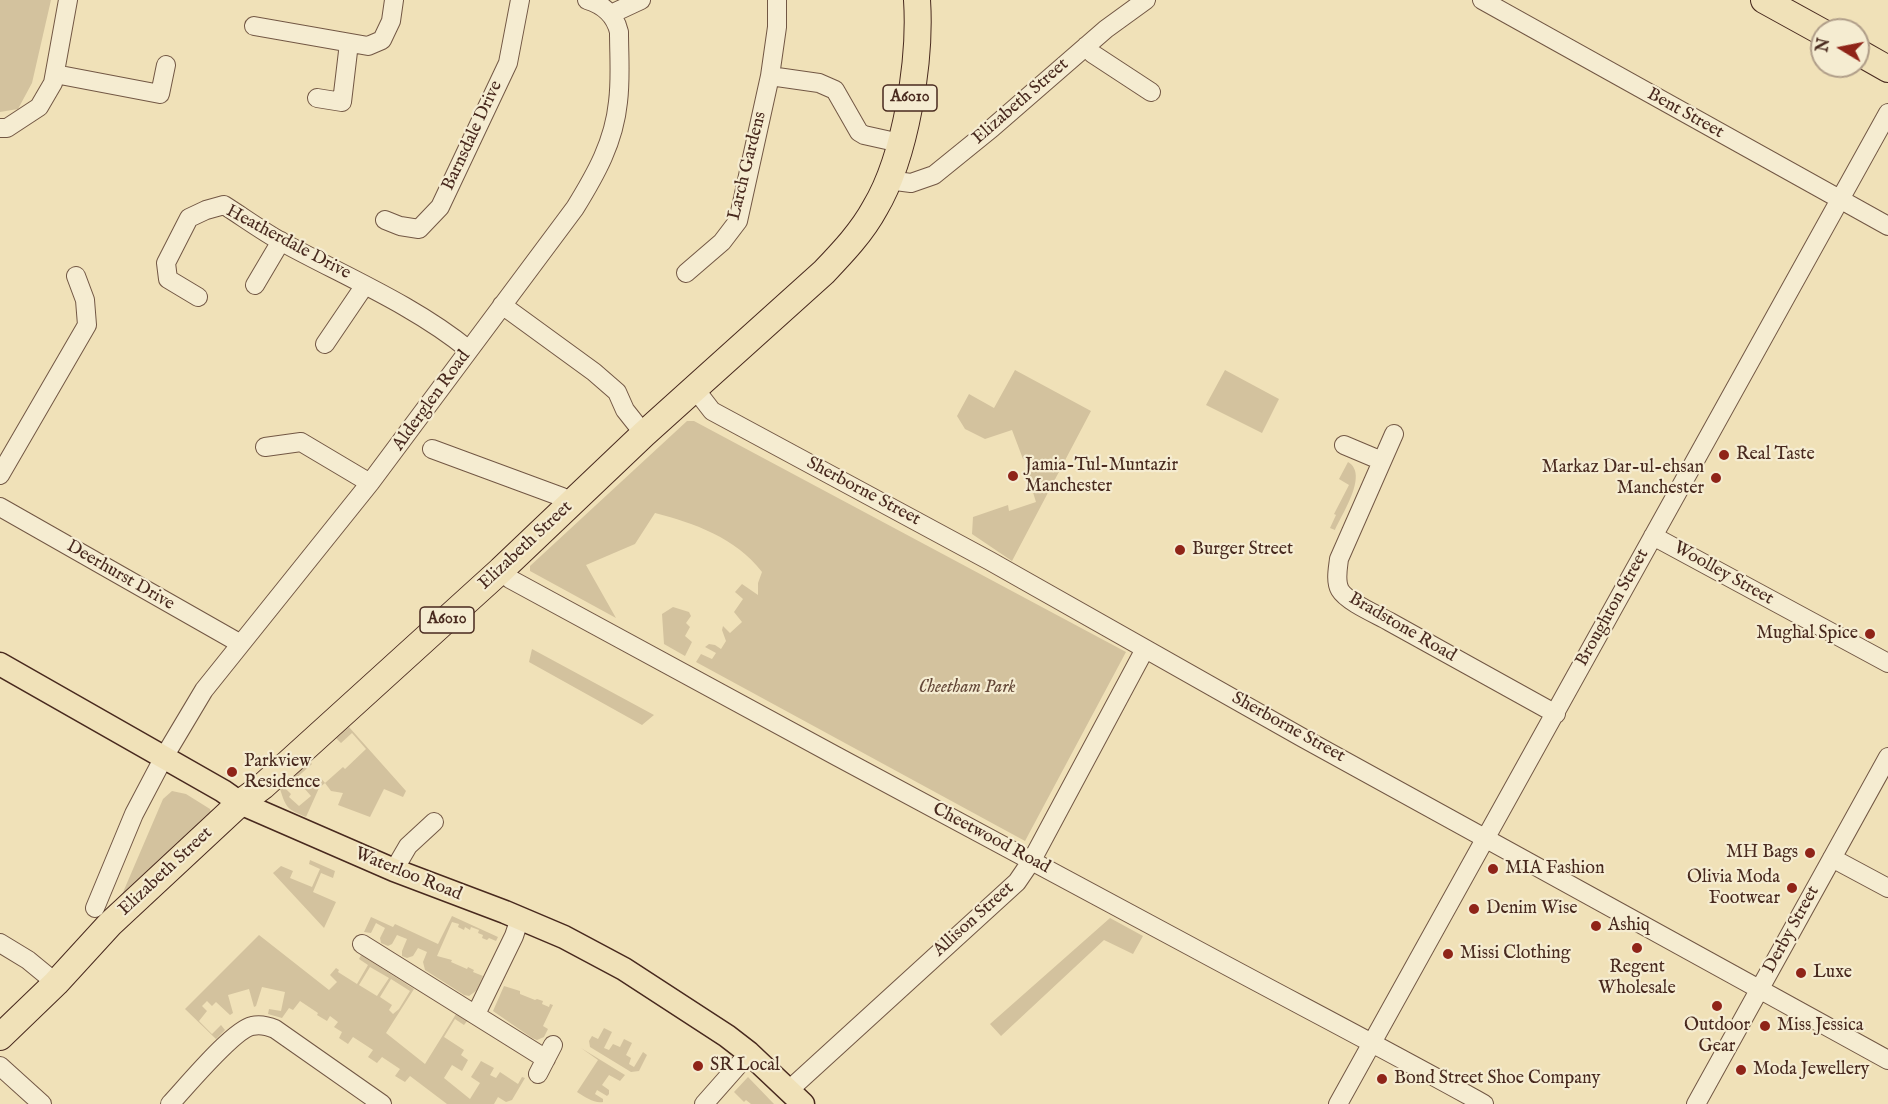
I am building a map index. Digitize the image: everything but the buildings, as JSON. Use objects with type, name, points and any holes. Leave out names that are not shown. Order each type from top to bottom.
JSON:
[{"type":"highway","name":"A6010","points":[[886,186],[900,143],[913,86],[917,48],[917,0]]},
{"type":"highway","points":[[1764,0],[1810,25]]},
{"type":"highway","points":[[1870,59],[1888,69]]},
{"type":"highway","name":"Elizabeth Street","points":[[0,1037],[56,983],[110,924],[240,803],[263,786],[501,570],[644,434],[824,272],[866,223],[886,186]]},
{"type":"main road","name":"Waterloo Road","points":[[0,664],[223,791],[240,803],[394,870],[564,937],[624,969],[727,1036],[749,1053],[796,1097]]},
{"type":"street","points":[[0,128],[7,128],[39,107],[53,83],[68,0]]},
{"type":"street","points":[[254,26],[368,46],[382,40],[391,21],[394,0]]},
{"type":"street","name":"Barnsdale Drive","points":[[385,220],[400,226],[419,229],[440,207],[508,63],[520,0]]},
{"type":"street","points":[[587,0],[602,6],[611,14],[641,0]]},
{"type":"street","name":"Larch Gardens","points":[[686,273],[722,242],[738,221],[770,75],[777,27],[777,0]]},
{"type":"street","name":"Elizabeth Street","points":[[886,186],[911,183],[933,175],[992,128],[1086,46],[1146,0]]},
{"type":"street","name":"Bent Street","points":[[1482,0],[1888,226]]},
{"type":"street","name":"Alderglen Road","points":[[95,908],[134,814],[164,757],[204,690],[370,483],[575,208],[598,172],[606,152],[618,101],[619,32],[617,22],[611,14]]},
{"type":"street","points":[[317,98],[350,103],[349,43]]},
{"type":"street","points":[[1086,46],[1093,54],[1150,92]]},
{"type":"street","points":[[55,74],[160,94],[166,65]]},
{"type":"street","points":[[770,75],[819,83],[836,90],[859,132],[900,143]]},
{"type":"street","name":"Broughton Street","points":[[1338,1104],[1888,112]]},
{"type":"street","name":"Heatherdale Drive","points":[[198,297],[168,279],[166,262],[189,219],[206,210],[224,205],[281,241],[365,285],[451,335],[469,350]]},
{"type":"street","points":[[255,285],[281,241]]},
{"type":"street","points":[[0,475],[87,325],[85,300],[76,276]]},
{"type":"street","points":[[326,344],[365,285]]},
{"type":"street","points":[[502,305],[594,372],[617,392],[625,410],[644,434]]},
{"type":"street","name":"Sherborne Street","points":[[694,389],[712,411],[990,561],[1303,738],[1888,1060]]},
{"type":"street","name":"Bradstone Road","points":[[1394,434],[1340,558],[1337,570],[1341,591],[1348,598],[1385,620],[1556,714]]},
{"type":"street","points":[[265,447],[301,442],[370,483]]},
{"type":"street","points":[[1344,445],[1382,461]]},
{"type":"street","points":[[432,449],[562,496],[569,505]]},
{"type":"street","name":"Deerhurst Drive","points":[[0,507],[241,644]]},
{"type":"street","name":"Woolley Street","points":[[1653,536],[1888,663]]},
{"type":"street","name":"Cheetwood Road","points":[[501,570],[510,579],[1484,1104]]},
{"type":"street","name":"Allison Street","points":[[796,1097],[1009,890],[1032,861],[1145,649]]},
{"type":"street","name":"Derby Street","points":[[1696,1104],[1888,757]]},
{"type":"street","points":[[394,870],[408,846],[434,822]]},
{"type":"street","points":[[1832,858],[1888,888]]},
{"type":"street","points":[[476,1014],[514,936],[520,918]]},
{"type":"street","points":[[0,943],[28,960],[56,983]]},
{"type":"street","points":[[362,944],[546,1059]]},
{"type":"street","points":[[170,1104],[233,1038],[245,1029],[260,1025],[276,1029],[382,1104]]},
{"type":"street","points":[[704,1104],[749,1053]]},
{"type":"street","points":[[0,1066],[42,1104]]},
{"type":"green space","points":[[0,0],[51,0],[32,83],[18,109],[0,112]]},
{"type":"green space","points":[[1015,370],[1091,411],[1012,561],[972,534],[973,517],[1008,505],[1009,511],[1036,502],[1026,470],[1031,463],[1023,459],[1012,430],[985,439],[965,429],[957,416],[969,394],[994,408]]},
{"type":"green space","points":[[1225,370],[1279,399],[1262,433],[1206,405]]},
{"type":"green space","name":"Cheetham Park","points":[[687,421],[694,421],[1126,652],[1025,841],[696,662],[701,654],[712,659],[716,653],[705,647],[709,644],[721,649],[726,641],[723,626],[730,633],[742,622],[734,612],[743,599],[735,592],[742,584],[758,595],[758,583],[762,572],[752,560],[727,541],[699,527],[655,513],[635,544],[586,565],[616,618],[530,571],[530,566]]},
{"type":"green space","points":[[1348,462],[1354,468],[1355,485],[1335,530],[1330,528],[1336,515],[1334,514],[1349,485],[1339,479]]},
{"type":"green space","points":[[673,607],[689,612],[691,616],[686,623],[690,627],[685,636],[692,642],[685,656],[664,644],[662,614]]},
{"type":"green space","points":[[532,649],[654,715],[642,725],[529,662]]},
{"type":"green space","points":[[349,727],[406,791],[403,797],[384,789],[370,817],[338,805],[343,793],[331,791],[325,783],[343,767],[345,769],[366,749],[352,733],[341,743],[336,738]]},
{"type":"green space","points":[[310,762],[312,764],[285,788],[291,794],[289,797],[299,806],[311,796],[304,788],[319,776],[325,783],[319,788],[306,817],[288,807],[280,789]]},
{"type":"green space","points":[[172,791],[186,794],[210,809],[211,812],[123,898],[121,897],[163,799]]},
{"type":"green space","points":[[310,860],[335,871],[333,878],[321,873],[313,892],[336,902],[324,928],[273,873],[281,866],[293,871],[290,878],[312,887],[320,869],[309,864]]},
{"type":"green space","points":[[452,916],[498,937],[496,941],[489,938],[487,940],[478,933],[479,930],[471,927],[470,930],[465,927],[464,930],[458,927],[459,924],[452,922],[437,956],[452,960],[451,962],[467,969],[468,967],[483,976],[476,991],[469,996],[425,970],[423,962],[427,952],[418,948],[413,956],[407,958],[402,956],[407,939],[397,935],[392,944],[388,946],[381,943],[380,938],[385,928],[376,923],[371,933],[364,932],[371,917],[393,927],[395,924],[438,944]]},
{"type":"green space","points":[[1110,918],[1143,936],[1133,954],[1104,940],[1001,1036],[990,1024]]},
{"type":"green space","points":[[259,935],[329,990],[337,982],[330,975],[336,968],[338,972],[357,984],[368,965],[359,959],[361,955],[414,989],[386,1033],[425,1064],[456,1014],[467,1021],[464,1025],[455,1019],[444,1037],[464,1050],[461,1055],[468,1060],[462,1071],[452,1065],[444,1078],[470,1099],[480,1083],[471,1077],[481,1061],[494,1068],[490,1075],[496,1078],[500,1072],[518,1084],[522,1077],[525,1078],[512,1100],[506,1102],[498,1097],[494,1104],[447,1104],[410,1076],[405,1082],[395,1076],[400,1069],[382,1057],[377,1063],[368,1057],[373,1050],[353,1037],[348,1044],[339,1038],[342,1032],[334,1027],[338,1022],[330,1016],[327,1021],[300,1001],[293,1010],[289,1008],[282,1018],[268,1014],[269,1009],[281,1011],[285,992],[262,987],[254,1007],[249,989],[228,995],[233,1013],[230,1015],[216,1002],[212,1006],[207,1001],[202,1006],[207,1011],[199,1021],[212,1034],[221,1025],[225,1030],[216,1039],[185,1009]],"holes":[[[370,967],[389,978],[377,996],[359,985]],[[391,979],[410,991],[399,1009],[393,1014],[389,1010],[392,1005],[380,997]]]},
{"type":"green space","points":[[504,986],[520,991],[520,994],[535,1000],[543,1001],[542,1004],[549,1007],[550,1004],[553,1005],[543,1026],[548,1029],[544,1037],[537,1040],[532,1038],[493,1011]]},
{"type":"green space","points":[[604,1028],[612,1032],[604,1048],[609,1050],[613,1044],[620,1047],[624,1039],[632,1043],[626,1055],[631,1058],[629,1064],[634,1067],[643,1052],[647,1055],[639,1071],[631,1072],[590,1047],[589,1041],[592,1036],[598,1039]]},
{"type":"green space","points":[[581,1048],[625,1075],[620,1081],[609,1075],[602,1085],[609,1090],[609,1094],[607,1096],[597,1090],[595,1094],[603,1099],[603,1102],[593,1101],[577,1092],[598,1060]]},
{"type":"green space","points":[[748,1077],[774,1104],[751,1104],[746,1100],[744,1102],[734,1092]]},
{"type":"place","name":"Real Taste","points":[[1724,455]]},
{"type":"place","name":"Jamia-Tul-Muntazir Manchester","points":[[1013,476]]},
{"type":"place","name":"Markaz Dar-ul-ehsan Manchester","points":[[1716,478]]},
{"type":"place","name":"Burger Street","points":[[1180,550]]},
{"type":"place","name":"Mughal Spice","points":[[1870,634]]},
{"type":"place","name":"Parkview Residence","points":[[232,772]]},
{"type":"place","name":"MH Bags","points":[[1810,853]]},
{"type":"place","name":"MIA Fashion","points":[[1493,869]]},
{"type":"place","name":"Olivia Moda Footwear","points":[[1792,888]]},
{"type":"place","name":"Denim Wise","points":[[1474,909]]},
{"type":"place","name":"Ashiq","points":[[1596,926]]},
{"type":"place","name":"Regent Wholesale","points":[[1637,948]]},
{"type":"place","name":"Missi Clothing","points":[[1448,954]]},
{"type":"place","name":"Luxe","points":[[1801,973]]},
{"type":"place","name":"Outdoor Gear","points":[[1717,1006]]},
{"type":"place","name":"Miss Jessica","points":[[1765,1026]]},
{"type":"place","name":"SR Local","points":[[698,1066]]},
{"type":"place","name":"Moda Jewellery","points":[[1741,1070]]},
{"type":"place","name":"Bond Street Shoe Company","points":[[1382,1079]]}]
